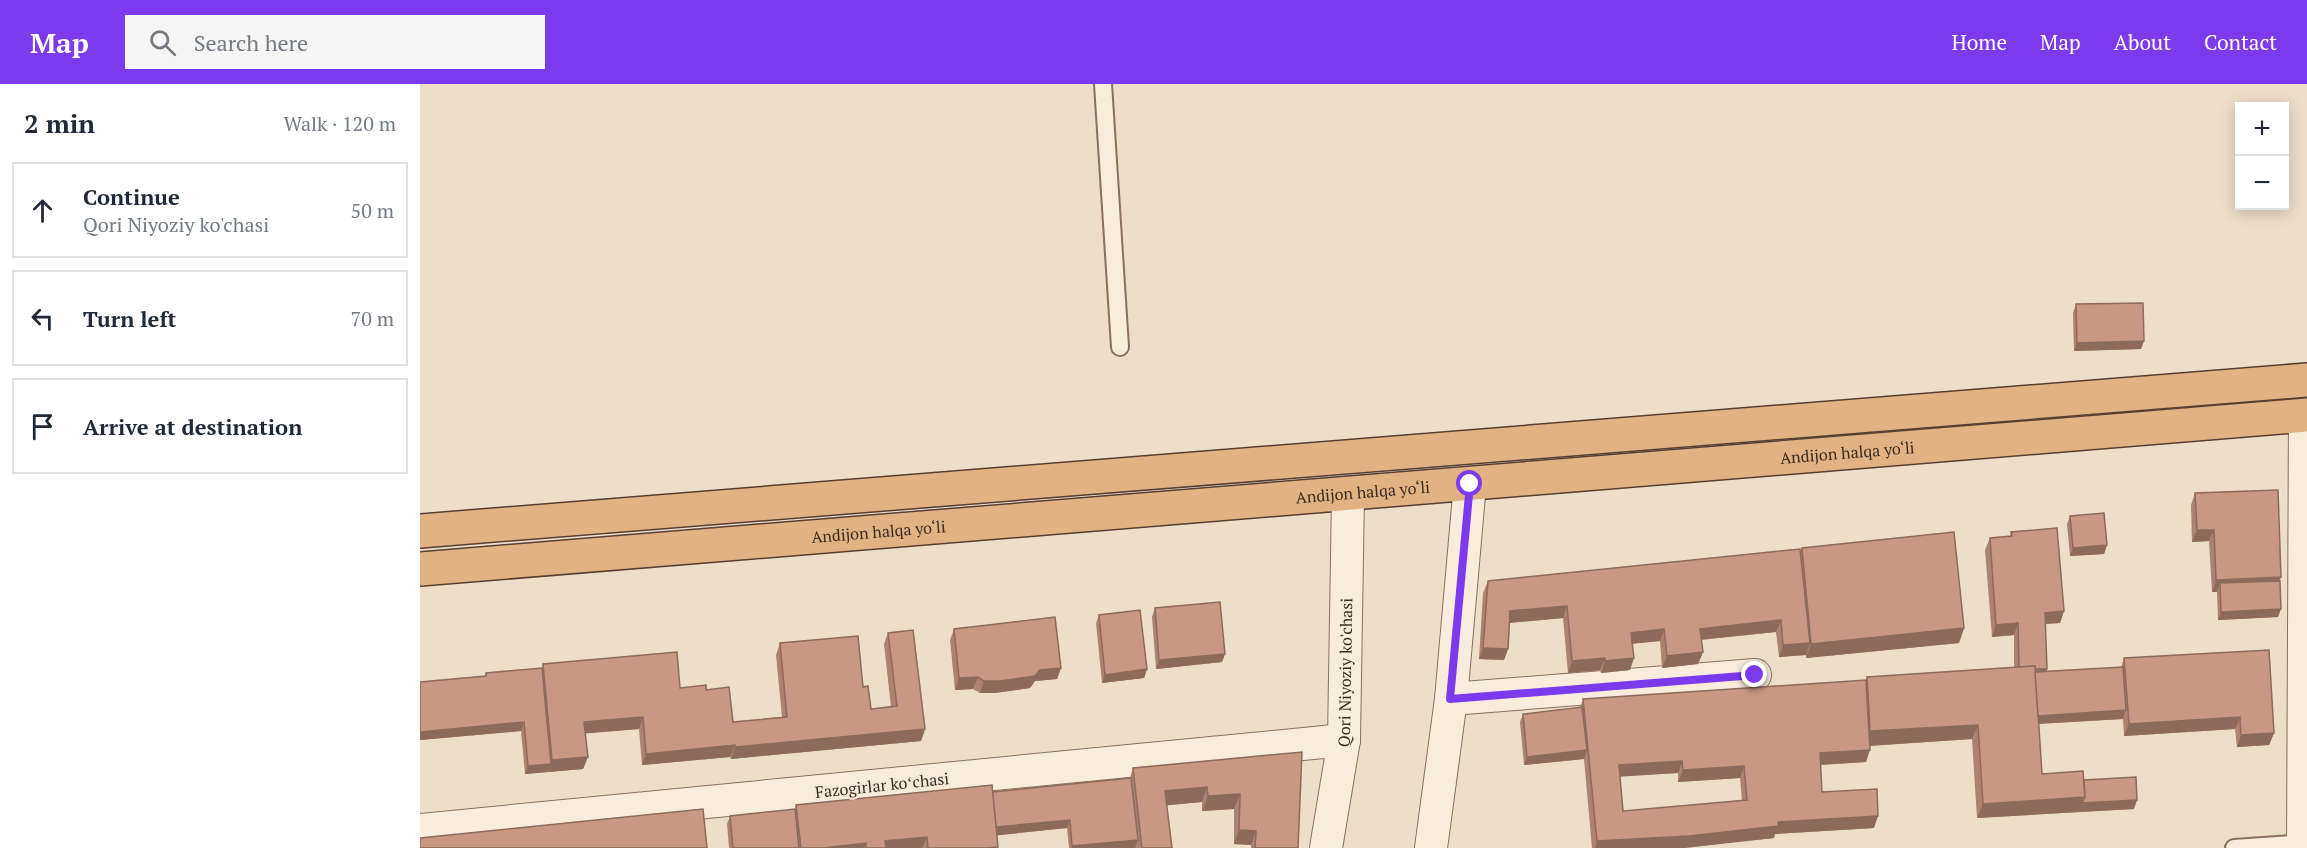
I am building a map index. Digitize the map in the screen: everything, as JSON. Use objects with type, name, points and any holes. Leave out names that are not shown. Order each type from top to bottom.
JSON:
[{"type":"highway","points":[[420,531],[2306,378]]},
{"type":"highway","name":"Andijon halqa yo‘li","points":[[420,569],[2306,415]]},
{"type":"street","points":[[2305,844],[2306,415]]},
{"type":"street","points":[[1431,848],[1450,699],[1470,484]]},
{"type":"street","name":"Qori Niyoziy ko'chasi","points":[[1326,848],[1344,740],[1348,494]]},
{"type":"street","points":[[1450,699],[1755,675]]},
{"type":"street","name":"Fazogirlar koʻchasi","points":[[420,830],[1344,740]]},
{"type":"lane","points":[[1103,84],[1120,347]]},
{"type":"lane","points":[[2234,848],[2305,844]]},
{"type":"building","points":[[2143,303],[2144,341],[2077,343],[2076,304]]},
{"type":"building","points":[[2278,490],[2281,577],[2216,580],[2214,530],[2197,530],[2195,493]]},
{"type":"building","points":[[2104,513],[2107,545],[2073,548],[2070,516]]},
{"type":"building","points":[[2057,528],[2064,611],[2045,613],[2047,669],[2035,669],[2035,666],[2019,667],[2018,623],[1996,625],[1990,538],[2012,536],[2011,532]]},
{"type":"building","points":[[1954,532],[1964,628],[1811,644],[1802,548]]},
{"type":"building","points":[[1800,549],[1810,643],[1783,645],[1781,620],[1700,629],[1703,652],[1667,656],[1664,629],[1631,633],[1634,658],[1572,661],[1567,606],[1510,611],[1508,649],[1483,648],[1488,581]]},
{"type":"building","points":[[2280,581],[2281,609],[2221,612],[2220,583]]},
{"type":"building","points":[[1220,602],[1225,654],[1159,660],[1155,608]]},
{"type":"building","points":[[1140,610],[1147,669],[1105,675],[1099,615]]},
{"type":"building","points":[[1055,617],[1061,668],[1040,670],[1035,676],[1000,681],[984,681],[978,677],[959,678],[954,629]]},
{"type":"building","points":[[913,630],[925,729],[646,754],[643,717],[584,722],[588,757],[552,760],[543,664],[677,652],[680,688],[706,685],[706,690],[729,687],[733,722],[787,717],[780,643],[858,636],[863,687],[868,686],[871,709],[897,706],[888,633]]},
{"type":"building","points":[[2269,650],[2274,733],[2241,735],[2240,717],[2129,724],[2124,658]]},
{"type":"building","points":[[2035,666],[2042,774],[2083,771],[2085,797],[1983,804],[1978,725],[1870,731],[1867,677]]},
{"type":"building","points":[[2123,667],[2126,710],[2038,716],[2035,672]]},
{"type":"building","points":[[542,668],[551,764],[528,766],[524,722],[420,732],[420,682]]},
{"type":"building","points":[[1866,680],[1870,750],[1820,753],[1822,792],[1877,789],[1878,816],[1778,822],[1778,826],[1689,836],[1597,841],[1583,699]],"holes":[[[1682,761],[1683,770],[1744,766],[1747,800],[1623,811],[1619,765]]]},
{"type":"building","points":[[1582,707],[1587,750],[1527,757],[1523,714]]},
{"type":"building","points":[[1302,752],[1298,848],[1255,848],[1256,831],[1239,830],[1240,794],[1208,796],[1207,787],[1165,791],[1172,848],[1142,848],[1133,768]]},
{"type":"building","points":[[2136,777],[2137,800],[2082,803],[2085,797],[2084,780]]},
{"type":"building","points":[[1131,778],[1138,840],[1072,846],[1070,820],[996,827],[992,792]]},
{"type":"building","points":[[992,785],[998,847],[928,848],[927,837],[885,841],[886,848],[866,848],[866,843],[801,848],[796,805]]},
{"type":"building","points":[[703,809],[707,848],[420,848],[420,838]]},
{"type":"building","points":[[795,809],[799,848],[733,848],[730,816]]},
{"type":"route","points":[[1470,484],[1450,699],[1755,675]]}]
